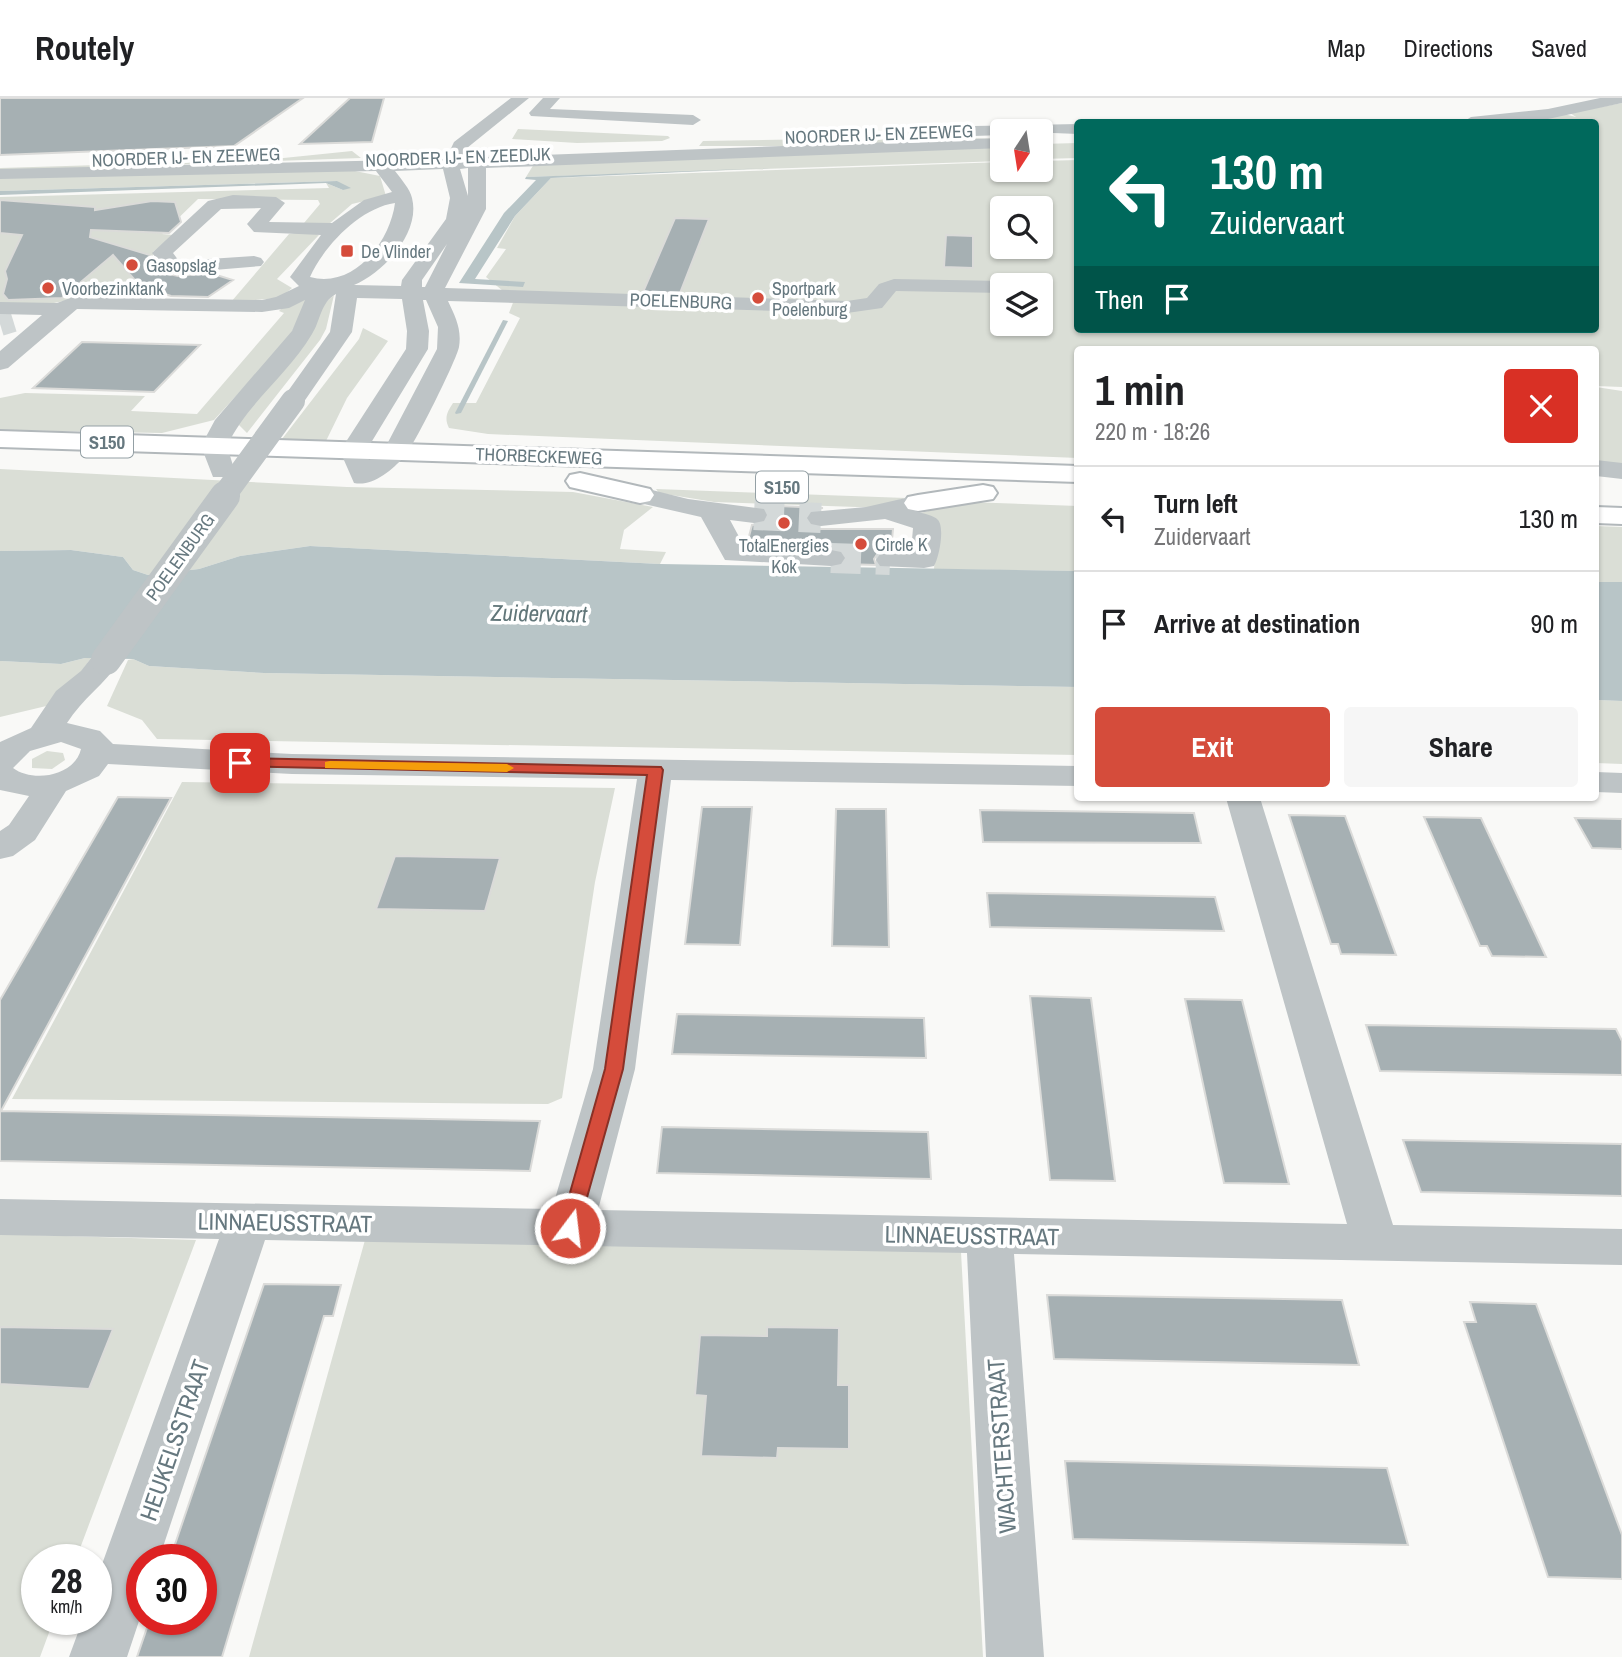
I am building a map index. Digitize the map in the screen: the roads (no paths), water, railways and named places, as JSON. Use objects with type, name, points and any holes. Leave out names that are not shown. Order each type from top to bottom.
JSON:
[{"type":"main road","name":"THORBECKEWEG","points":[[0,439],[1074,474]]},
{"type":"main road","name":"THORBECKEWEG","points":[[0,464],[1074,497]]},
{"type":"main road","points":[[580,481],[640,495]]},
{"type":"main road","points":[[1599,489],[1622,489]]},
{"type":"main road","points":[[918,503],[983,494]]},
{"type":"main road","points":[[1599,515],[1622,516]]},
{"type":"street","points":[[422,292],[449,327],[448,349],[396,452],[363,477],[353,451],[417,349],[422,292],[418,270],[447,234],[455,219],[458,198],[454,160],[471,134],[491,125],[521,98]]},
{"type":"street","points":[[552,98],[537,113],[693,120]]},
{"type":"street","points":[[1500,119],[1548,114],[1622,98]]},
{"type":"street","points":[[680,146],[693,120],[704,106]]},
{"type":"street","points":[[422,292],[436,281],[477,208],[477,159],[494,132],[491,125]]},
{"type":"street","name":"NOORDER IJ- EN ZEEWEG","points":[[680,146],[809,137],[1074,129]]},
{"type":"street","points":[[1054,141],[1074,140]]},
{"type":"street","name":"NOORDER IJ- EN ZEEDIJK","points":[[0,174],[454,160],[680,146],[821,149],[990,143]]},
{"type":"street","name":"NOORDER IJ- EN ZEEWEG","points":[[0,162],[283,154],[372,148],[382,162]]},
{"type":"street","points":[[4,312],[61,309],[83,302],[214,305],[269,312],[348,283],[363,274],[385,248],[401,221],[402,196],[382,162]]},
{"type":"street","name":"POELENBURG","points":[[402,196],[366,204],[337,229],[300,277],[308,284],[332,288],[847,307],[874,303],[886,288],[894,285],[990,287]]},
{"type":"street","points":[[254,262],[178,267],[173,266],[162,253],[215,205],[224,202],[274,202],[275,205],[257,227],[284,230],[337,229]]},
{"type":"street","points":[[214,305],[284,230]]},
{"type":"street","points":[[222,472],[214,446],[224,425],[302,333],[314,302],[332,288]]},
{"type":"street","name":"POELENBURG","points":[[75,748],[67,698],[99,669],[341,332],[332,288]]},
{"type":"street","points":[[0,363],[61,309]]},
{"type":"street","points":[[1599,468],[1622,471]]},
{"type":"street","points":[[640,495],[711,511],[754,515]]},
{"type":"street","points":[[821,518],[918,503]]},
{"type":"street","points":[[886,510],[927,524],[924,560],[890,560]]},
{"type":"street","points":[[711,511],[735,554],[831,558]]},
{"type":"street","points":[[0,817],[4,768],[13,748],[75,748],[167,768],[214,762],[1074,776]]},
{"type":"street","points":[[0,848],[22,832],[75,748]]},
{"type":"street","points":[[4,768],[54,784]]},
{"type":"street","points":[[570,1228],[614,1069],[655,770]]},
{"type":"street","points":[[1599,782],[1622,783]]},
{"type":"street","points":[[1244,801],[1374,1242]]},
{"type":"street","name":"LINNAEUSSTRAAT","points":[[0,1217],[1622,1247]]},
{"type":"street","name":"HEUKELSSTRAAT","points":[[98,1657],[248,1222]]},
{"type":"street","name":"WACHTERSTRAAT","points":[[990,1235],[994,1344],[1015,1657]]},
{"type":"water","points":[[771,168],[551,178],[515,216],[475,279],[525,282],[523,287],[459,283],[504,213],[536,180],[525,179],[526,177]]},
{"type":"water","points":[[337,181],[351,188],[343,190],[326,183],[0,195],[0,191]]},
{"type":"water","name":"Zuidervaart","points":[[310,546],[660,564],[1074,571],[1074,687],[264,673],[149,666],[133,659],[85,658],[61,664],[0,661],[0,551],[71,550],[123,557],[133,570],[148,575],[199,569],[240,556]]},
{"type":"water","points":[[1599,582],[1622,582],[1622,701],[1599,700]]},
{"type":"waterway","points":[[458,413],[505,321]]},
{"type":"tunnel","points":[[0,324],[13,320]]},
{"type":"tunnel","points":[[754,515],[821,518]]},
{"type":"tunnel","points":[[831,558],[890,560]]},
{"type":"place","name":"De Vlinder","points":[[347,251]]},
{"type":"place","name":"Gasopslag","points":[[132,265]]},
{"type":"place","name":"Voorbezinktank","points":[[48,288]]},
{"type":"place","name":"Sportpark Poelenburg","points":[[758,298]]},
{"type":"place","name":"TotalEnergies Kok","points":[[784,523]]},
{"type":"place","name":"Circle K","points":[[861,544]]}]
